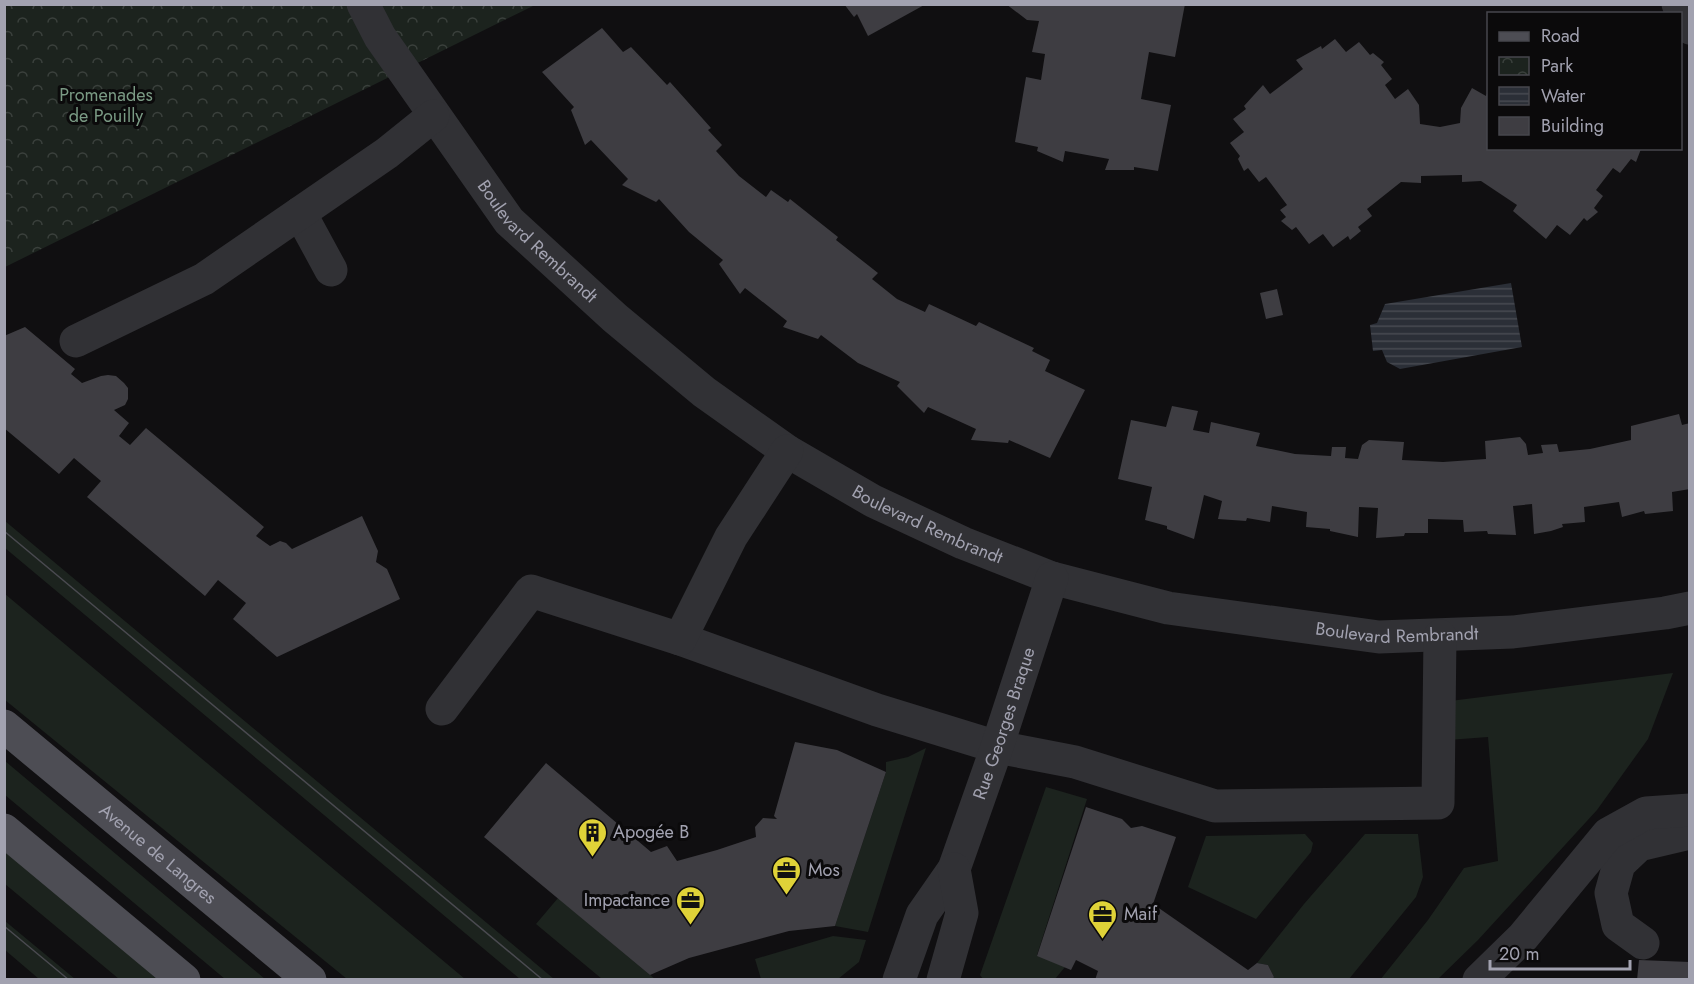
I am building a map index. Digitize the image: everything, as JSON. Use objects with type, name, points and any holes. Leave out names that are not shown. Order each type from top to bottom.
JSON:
[{"type":"main road","name":"Avenue de Langres","points":[[4,726],[310,980]]},
{"type":"main road","points":[[4,830],[184,980]]},
{"type":"street","name":"Boulevard Rembrandt","points":[[363,4],[380,37],[509,222],[615,318],[704,392],[787,452],[873,501],[963,543],[1052,578],[1168,608],[1379,637],[1513,632],[1665,614],[1689,608]]},
{"type":"street","points":[[1682,13],[1689,28]]},
{"type":"street","points":[[76,341],[204,279],[387,153],[433,116]]},
{"type":"street","points":[[300,213],[331,270]]},
{"type":"street","points":[[680,639],[731,537],[787,452]]},
{"type":"street","name":"Rue Georges Braque","points":[[899,980],[922,915],[954,869],[997,747],[1052,578]]},
{"type":"street","points":[[442,709],[531,591],[680,639],[877,710],[997,747],[1075,762],[1215,806],[1438,802],[1440,636]]},
{"type":"street","points":[[1479,980],[1523,937],[1608,834],[1646,813],[1689,810]]},
{"type":"street","points":[[1643,944],[1618,925],[1611,893],[1618,864],[1639,845],[1689,833]]},
{"type":"street","name":"Rue Georges Braque","points":[[943,980],[962,913],[954,869]]},
{"type":"green space","name":"Promenades de Pouilly","points":[[5,5],[535,5],[5,267]]},
{"type":"green space","points":[[4,521],[554,979],[520,979],[5,548]]},
{"type":"green space","points":[[5,594],[465,979],[347,979],[5,700]]},
{"type":"green space","points":[[1673,673],[1648,739],[1597,810],[1478,940],[1438,979],[1380,980],[1428,920],[1464,868],[1498,861],[1488,737],[1448,740],[1450,701]]},
{"type":"green space","points":[[926,748],[868,932],[835,926],[886,772],[886,762],[908,757]]},
{"type":"green space","points":[[4,761],[265,979],[225,979],[5,795]]},
{"type":"green space","points":[[1046,787],[1087,799],[1037,955],[1065,967],[1055,979],[983,979],[980,975]]},
{"type":"green space","points":[[1305,834],[1313,843],[1311,852],[1256,919],[1188,887],[1206,836]]},
{"type":"green space","points":[[1365,834],[1418,834],[1423,877],[1416,897],[1349,979],[1272,979],[1274,977],[1268,965],[1257,963],[1304,904]]},
{"type":"green space","points":[[4,851],[164,979],[119,979],[5,884]]},
{"type":"green space","points":[[558,898],[655,979],[602,979],[536,924]]},
{"type":"green space","points":[[4,921],[75,979],[39,979],[5,950]]},
{"type":"green space","points":[[833,936],[866,940],[859,962],[838,979],[761,979],[755,959]]},
{"type":"water","points":[[1511,283],[1522,347],[1400,369],[1387,362],[1382,350],[1373,351],[1370,325],[1377,323],[1385,304]]},
{"type":"building","points":[[844,4],[926,4],[868,36],[857,14],[854,17]]},
{"type":"building","points":[[1006,4],[1185,4],[1175,57],[1149,52],[1141,99],[1171,105],[1158,171],[1134,167],[1134,170],[1105,170],[1109,159],[1065,151],[1063,162],[1037,151],[1038,147],[1015,142],[1026,77],[1041,80],[1045,54],[1032,52],[1039,21],[1027,20]]},
{"type":"building","points":[[602,28],[623,52],[631,47],[667,85],[670,82],[711,128],[708,130],[722,145],[716,151],[739,176],[766,197],[771,190],[788,202],[790,199],[838,237],[836,240],[878,273],[872,279],[897,299],[925,312],[929,304],[976,326],[979,322],[1034,348],[1032,351],[1050,360],[1045,371],[1085,390],[1050,458],[1009,440],[1008,443],[971,440],[976,429],[928,407],[924,413],[897,386],[900,382],[858,363],[821,335],[818,339],[783,327],[787,321],[745,288],[740,294],[719,264],[723,260],[689,232],[659,199],[656,202],[622,185],[628,179],[591,140],[585,145],[571,110],[574,107],[542,72]]},
{"type":"building","points":[[1335,39],[1346,52],[1359,42],[1370,55],[1373,53],[1384,62],[1381,65],[1392,79],[1385,85],[1395,99],[1408,89],[1419,105],[1420,124],[1440,127],[1460,123],[1461,108],[1472,88],[1486,96],[1487,94],[1487,150],[1641,150],[1636,162],[1631,159],[1620,173],[1613,168],[1596,190],[1603,196],[1594,208],[1598,212],[1587,221],[1584,218],[1570,235],[1557,225],[1546,239],[1513,211],[1517,205],[1481,181],[1462,182],[1462,175],[1421,176],[1421,183],[1401,182],[1367,209],[1372,216],[1358,227],[1361,231],[1350,240],[1348,236],[1333,247],[1323,234],[1309,244],[1296,227],[1292,230],[1281,221],[1286,217],[1280,210],[1287,205],[1266,177],[1259,182],[1248,168],[1244,171],[1238,159],[1240,156],[1230,143],[1244,132],[1233,119],[1246,109],[1244,106],[1263,85],[1270,94],[1303,69],[1296,60],[1321,46],[1322,49]]},
{"type":"building","points":[[1277,289],[1283,315],[1266,319],[1260,293]]},
{"type":"building","points":[[25,327],[75,369],[71,374],[82,383],[108,375],[116,376],[124,383],[128,388],[128,399],[125,405],[114,410],[129,423],[119,436],[130,445],[146,428],[264,527],[256,536],[270,546],[280,541],[292,549],[362,516],[378,551],[376,562],[387,569],[400,599],[277,657],[233,619],[246,603],[218,580],[205,596],[87,497],[101,481],[74,458],[59,474],[4,428],[4,336]]},
{"type":"building","points":[[1172,406],[1198,411],[1193,430],[1209,433],[1211,422],[1260,433],[1256,446],[1295,454],[1331,456],[1332,447],[1346,447],[1345,458],[1358,459],[1362,445],[1369,440],[1404,442],[1402,460],[1443,462],[1486,459],[1485,441],[1520,437],[1526,444],[1528,455],[1543,453],[1541,445],[1557,444],[1559,452],[1590,449],[1631,440],[1631,426],[1679,414],[1682,425],[1690,423],[1690,489],[1672,492],[1673,511],[1645,514],[1644,511],[1622,517],[1619,502],[1584,507],[1585,522],[1562,524],[1563,527],[1534,534],[1532,504],[1513,506],[1516,535],[1488,534],[1487,531],[1464,532],[1463,520],[1428,519],[1428,533],[1405,533],[1404,536],[1376,538],[1378,508],[1359,507],[1358,537],[1330,531],[1330,529],[1306,527],[1307,512],[1272,506],[1270,522],[1247,518],[1246,521],[1218,519],[1222,501],[1204,495],[1194,539],[1167,529],[1167,526],[1145,520],[1152,487],[1118,479],[1131,420],[1166,427]]},
{"type":"building","name":"Apogée B","points":[[795,742],[837,750],[886,772],[835,926],[789,931],[689,958],[650,975],[484,837],[546,763],[651,852],[667,846],[677,861],[717,850],[756,837],[755,827],[763,818],[777,819],[774,816]]},
{"type":"building","points":[[1086,807],[1122,819],[1131,828],[1142,826],[1176,837],[1153,904],[1248,970],[1257,963],[1268,965],[1274,977],[1272,980],[1095,980],[1098,971],[1076,960],[1071,970],[1037,956]]},
{"type":"building","points":[[1639,960],[1690,962],[1690,980],[1637,980]]},
{"type":"tram line","points":[[4,531],[543,980]]},
{"type":"tram line","points":[[4,926],[69,980]]},
{"type":"place","name":"Apogée B","points":[[592,858]]},
{"type":"place","name":"Mos","points":[[787,896]]},
{"type":"place","name":"Impactance","points":[[691,926]]},
{"type":"place","name":"Maif","points":[[1103,940]]}]
